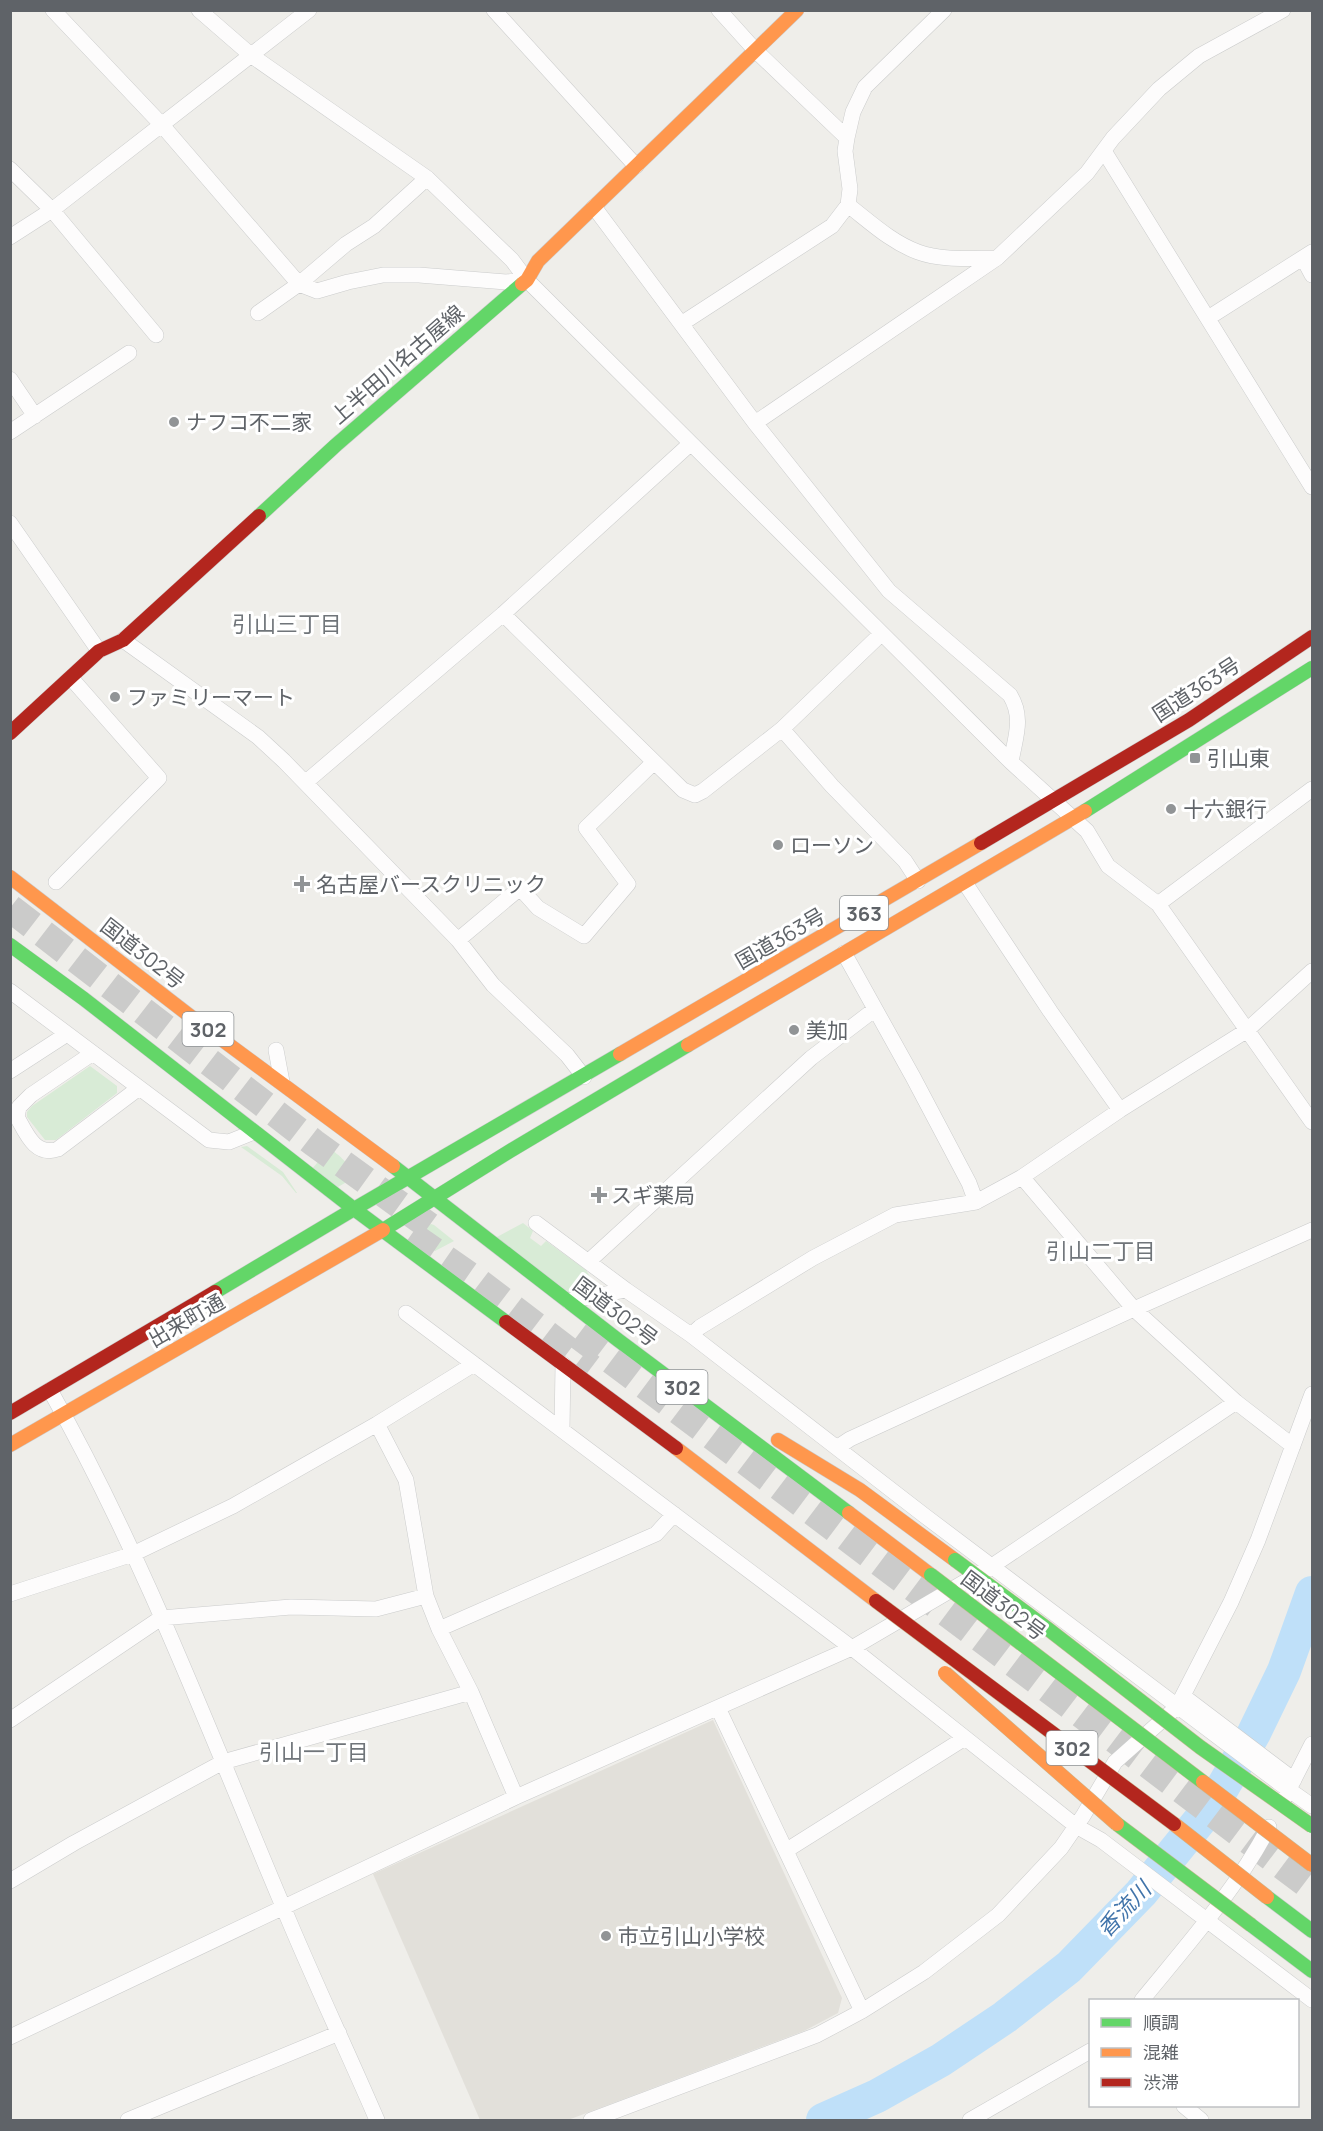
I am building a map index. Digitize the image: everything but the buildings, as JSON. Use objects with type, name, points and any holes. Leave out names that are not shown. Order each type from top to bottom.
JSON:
[{"type":"main road","name":"上半田川名古屋線","points":[[10,733],[99,651],[123,640],[336,445],[527,280],[538,261],[797,10]]},
{"type":"main road","name":"国道363号","points":[[354,1209],[584,1077],[1179,726],[1312,637]]},
{"type":"main road","name":"363","points":[[382,1230],[844,953],[1182,754],[1312,668]]},
{"type":"main road","name":"国道302号","points":[[10,878],[434,1197],[1312,1865]]},
{"type":"main road","name":"302","points":[[10,945],[84,999],[354,1209],[1174,1824],[1312,1931]]},
{"type":"main road","name":"出来町通","points":[[10,1413],[354,1209]]},
{"type":"main road","name":"出来町通","points":[[10,1445],[382,1230]]},
{"type":"main road","points":[[655,1367],[860,1490],[955,1560],[1007,1585],[1040,1607],[1132,1679],[1150,1696],[1167,1721],[1312,1826]]},
{"type":"main road","points":[[912,1629],[949,1678],[1128,1834],[1312,1971]]},
{"type":"street","points":[[53,10],[161,124],[299,284],[317,291],[383,275],[419,275],[506,282],[527,280]]},
{"type":"street","points":[[199,10],[252,56],[427,178],[512,260],[527,280],[881,634],[1011,762],[1087,831],[1108,866],[1158,904],[1312,1122]]},
{"type":"street","points":[[10,237],[52,210],[309,10]]},
{"type":"street","points":[[494,10],[636,166]]},
{"type":"street","points":[[719,10],[755,50],[847,138]]},
{"type":"street","points":[[681,324],[832,226],[848,205],[850,189],[845,151],[853,112],[865,87],[944,10]]},
{"type":"street","points":[[755,423],[997,258],[1087,173],[1113,138],[1159,89],[1199,56],[1283,10]]},
{"type":"street","points":[[1104,151],[1310,479]]},
{"type":"street","points":[[10,169],[52,210],[156,335]]},
{"type":"street","points":[[258,313],[299,284],[346,244],[374,226],[427,178]]},
{"type":"street","points":[[848,205],[891,238],[919,252],[944,257],[997,258]]},
{"type":"street","points":[[594,207],[755,423],[889,591],[1010,695],[1016,704],[1019,718],[1011,762]]},
{"type":"street","points":[[1208,318],[1307,255],[1312,274]]},
{"type":"street","points":[[10,432],[129,353]]},
{"type":"street","points":[[10,379],[35,416]]},
{"type":"street","points":[[306,782],[503,614],[690,444]]},
{"type":"street","points":[[10,523],[99,651]]},
{"type":"street","points":[[503,614],[683,790],[695,795],[782,729],[881,634]]},
{"type":"street","points":[[123,640],[258,737],[306,782],[458,940],[493,985],[567,1055],[584,1077]]},
{"type":"street","points":[[56,882],[159,778],[71,678]]},
{"type":"street","points":[[782,729],[832,786],[905,861],[918,881]]},
{"type":"street","points":[[458,940],[520,888],[538,908],[584,936],[628,884],[586,828],[654,762]]},
{"type":"street","points":[[1158,904],[1312,789]]},
{"type":"street","points":[[965,883],[1050,1011],[1120,1110]]},
{"type":"street","points":[[844,953],[913,1077],[969,1183],[976,1202]]},
{"type":"street","points":[[691,1335],[700,1327],[813,1258],[895,1215],[976,1202],[1022,1177],[1120,1110],[1246,1031],[1312,970]]},
{"type":"street","points":[[10,991],[209,1140],[229,1142],[254,1132]]},
{"type":"street","points":[[589,1261],[811,1058],[874,1010]]},
{"type":"street","points":[[10,1071],[67,1034]]},
{"type":"street","points":[[276,1050],[282,1084]]},
{"type":"street","points":[[93,1053],[31,1095],[19,1107],[17,1117],[30,1141],[40,1149],[50,1152],[58,1149],[139,1088]]},
{"type":"street","points":[[1022,1177],[1134,1309],[1236,1402],[1293,1446]]},
{"type":"street","points":[[540,1230],[589,1261],[691,1335],[925,1516],[1286,1781],[1312,1806]]},
{"type":"street","points":[[838,1448],[850,1439],[1312,1230]]},
{"type":"street","points":[[568,1301],[626,1290]]},
{"type":"street","points":[[406,1313],[852,1648],[1076,1826],[1104,1843],[1312,2000]]},
{"type":"street","points":[[10,1594],[133,1554],[233,1506],[377,1425],[474,1364]]},
{"type":"street","points":[[562,1430],[563,1364]]},
{"type":"street","points":[[50,1390],[133,1554],[282,1906],[377,2121]]},
{"type":"street","points":[[591,2121],[817,2035],[862,2011],[924,1972],[998,1915],[1053,1856],[1076,1826],[1115,1762],[1180,1701],[1232,1602],[1258,1540],[1312,1394]]},
{"type":"street","points":[[10,2037],[516,1797],[852,1648],[992,1566],[1236,1402]]},
{"type":"street","points":[[377,1425],[406,1480],[426,1596],[439,1629],[471,1692],[516,1797]]},
{"type":"street","points":[[439,1629],[656,1534],[674,1514]]},
{"type":"street","points":[[10,1720],[161,1618],[291,1607],[376,1609],[426,1596]]},
{"type":"street","points":[[10,1881],[223,1762],[471,1692]]},
{"type":"street","points":[[718,1708],[862,2011]]},
{"type":"street","points":[[787,1850],[965,1738]]},
{"type":"street","points":[[1144,1999],[1207,1920],[1253,1856],[1286,1781],[1312,1744]]},
{"type":"street","points":[[128,2121],[339,2033]]},
{"type":"street","points":[[970,2121],[1089,2052]]},
{"type":"shaded area","name":"市立引山小学校","points":[[713,1720],[842,1998],[838,2013],[804,2031],[568,2120],[480,2120],[373,1874]]},
{"type":"green space","points":[[90,1066],[117,1086],[117,1093],[56,1140],[45,1140],[27,1117],[27,1112],[32,1106]]},
{"type":"green space","points":[[247,1146],[283,1172],[297,1193],[282,1176],[241,1147]]},
{"type":"green space","points":[[330,1148],[350,1170],[350,1180],[338,1187],[311,1170]]},
{"type":"green space","points":[[523,1223],[533,1231],[530,1238],[541,1246],[546,1241],[586,1270],[592,1280],[588,1289],[570,1293],[495,1238]]},
{"type":"green space","points":[[431,1224],[454,1241],[435,1251],[424,1243],[420,1236],[423,1228]]},
{"type":"waterway","name":"香流川","points":[[823,2120],[877,2096],[941,2060],[1005,2017],[1069,1967],[1141,1893],[1213,1804],[1254,1733],[1284,1671],[1312,1593]]},
{"type":"tunnel","points":[[10,908],[314,1143],[429,1226]]},
{"type":"tunnel","points":[[411,1235],[473,1278],[591,1368]]},
{"type":"tunnel","points":[[578,1335],[1312,1888]]},
{"type":"traffic: fast","points":[[259,516],[336,445],[522,284]]},
{"type":"traffic: fast","points":[[1085,811],[1312,668]]},
{"type":"traffic: fast","points":[[10,945],[84,999],[354,1209],[506,1322]]},
{"type":"traffic: fast","points":[[383,1230],[688,1045]]},
{"type":"traffic: fast","points":[[354,1209],[620,1054]]},
{"type":"traffic: fast","points":[[393,1166],[618,1340],[849,1513]]},
{"type":"traffic: fast","points":[[215,1292],[354,1209]]},
{"type":"traffic: fast","points":[[955,1560],[1200,1747],[1312,1826]]},
{"type":"traffic: fast","points":[[931,1575],[1203,1782]]},
{"type":"traffic: fast","points":[[1117,1824],[1251,1925]]},
{"type":"traffic: fast","points":[[1267,1897],[1312,1931]]},
{"type":"traffic: fast","points":[[1251,1925],[1312,1971]]},
{"type":"traffic: slow","points":[[522,284],[527,280],[538,261],[797,10]]},
{"type":"traffic: slow","points":[[688,1045],[1085,811]]},
{"type":"traffic: slow","points":[[620,1054],[981,843]]},
{"type":"traffic: slow","points":[[10,877],[190,1016],[393,1166]]},
{"type":"traffic: slow","points":[[10,1445],[383,1230]]},
{"type":"traffic: slow","points":[[778,1440],[860,1490],[955,1560]]},
{"type":"traffic: slow","points":[[676,1448],[876,1601]]},
{"type":"traffic: slow","points":[[849,1513],[931,1575]]},
{"type":"traffic: slow","points":[[945,1673],[1117,1824]]},
{"type":"traffic: slow","points":[[1203,1782],[1312,1865]]},
{"type":"traffic: slow","points":[[1174,1824],[1267,1897]]},
{"type":"traffic: jam","points":[[10,733],[99,651],[123,640],[259,516]]},
{"type":"traffic: jam","points":[[981,843],[1189,720],[1312,637]]},
{"type":"traffic: jam","points":[[10,1413],[215,1292]]},
{"type":"traffic: jam","points":[[506,1322],[676,1448]]},
{"type":"traffic: jam","points":[[876,1601],[1174,1824]]},
{"type":"place","name":"ナフコ不二家","points":[[174,422]]},
{"type":"place","name":"ファミリーマート","points":[[115,697]]},
{"type":"place","name":"引山東","points":[[1195,758]]},
{"type":"place","name":"十六銀行","points":[[1171,809]]},
{"type":"place","name":"ローソン","points":[[778,845]]},
{"type":"place","name":"名古屋バースクリニック","points":[[302,884]]},
{"type":"place","name":"美加","points":[[794,1030]]},
{"type":"place","name":"スギ薬局","points":[[599,1195]]},
{"type":"place","name":"市立引山小学校","points":[[606,1936]]},
{"type":"district","name":"引山三丁目","points":[[287,624]]},
{"type":"district","name":"引山二丁目","points":[[1101,1251]]},
{"type":"district","name":"引山一丁目","points":[[314,1752]]}]
